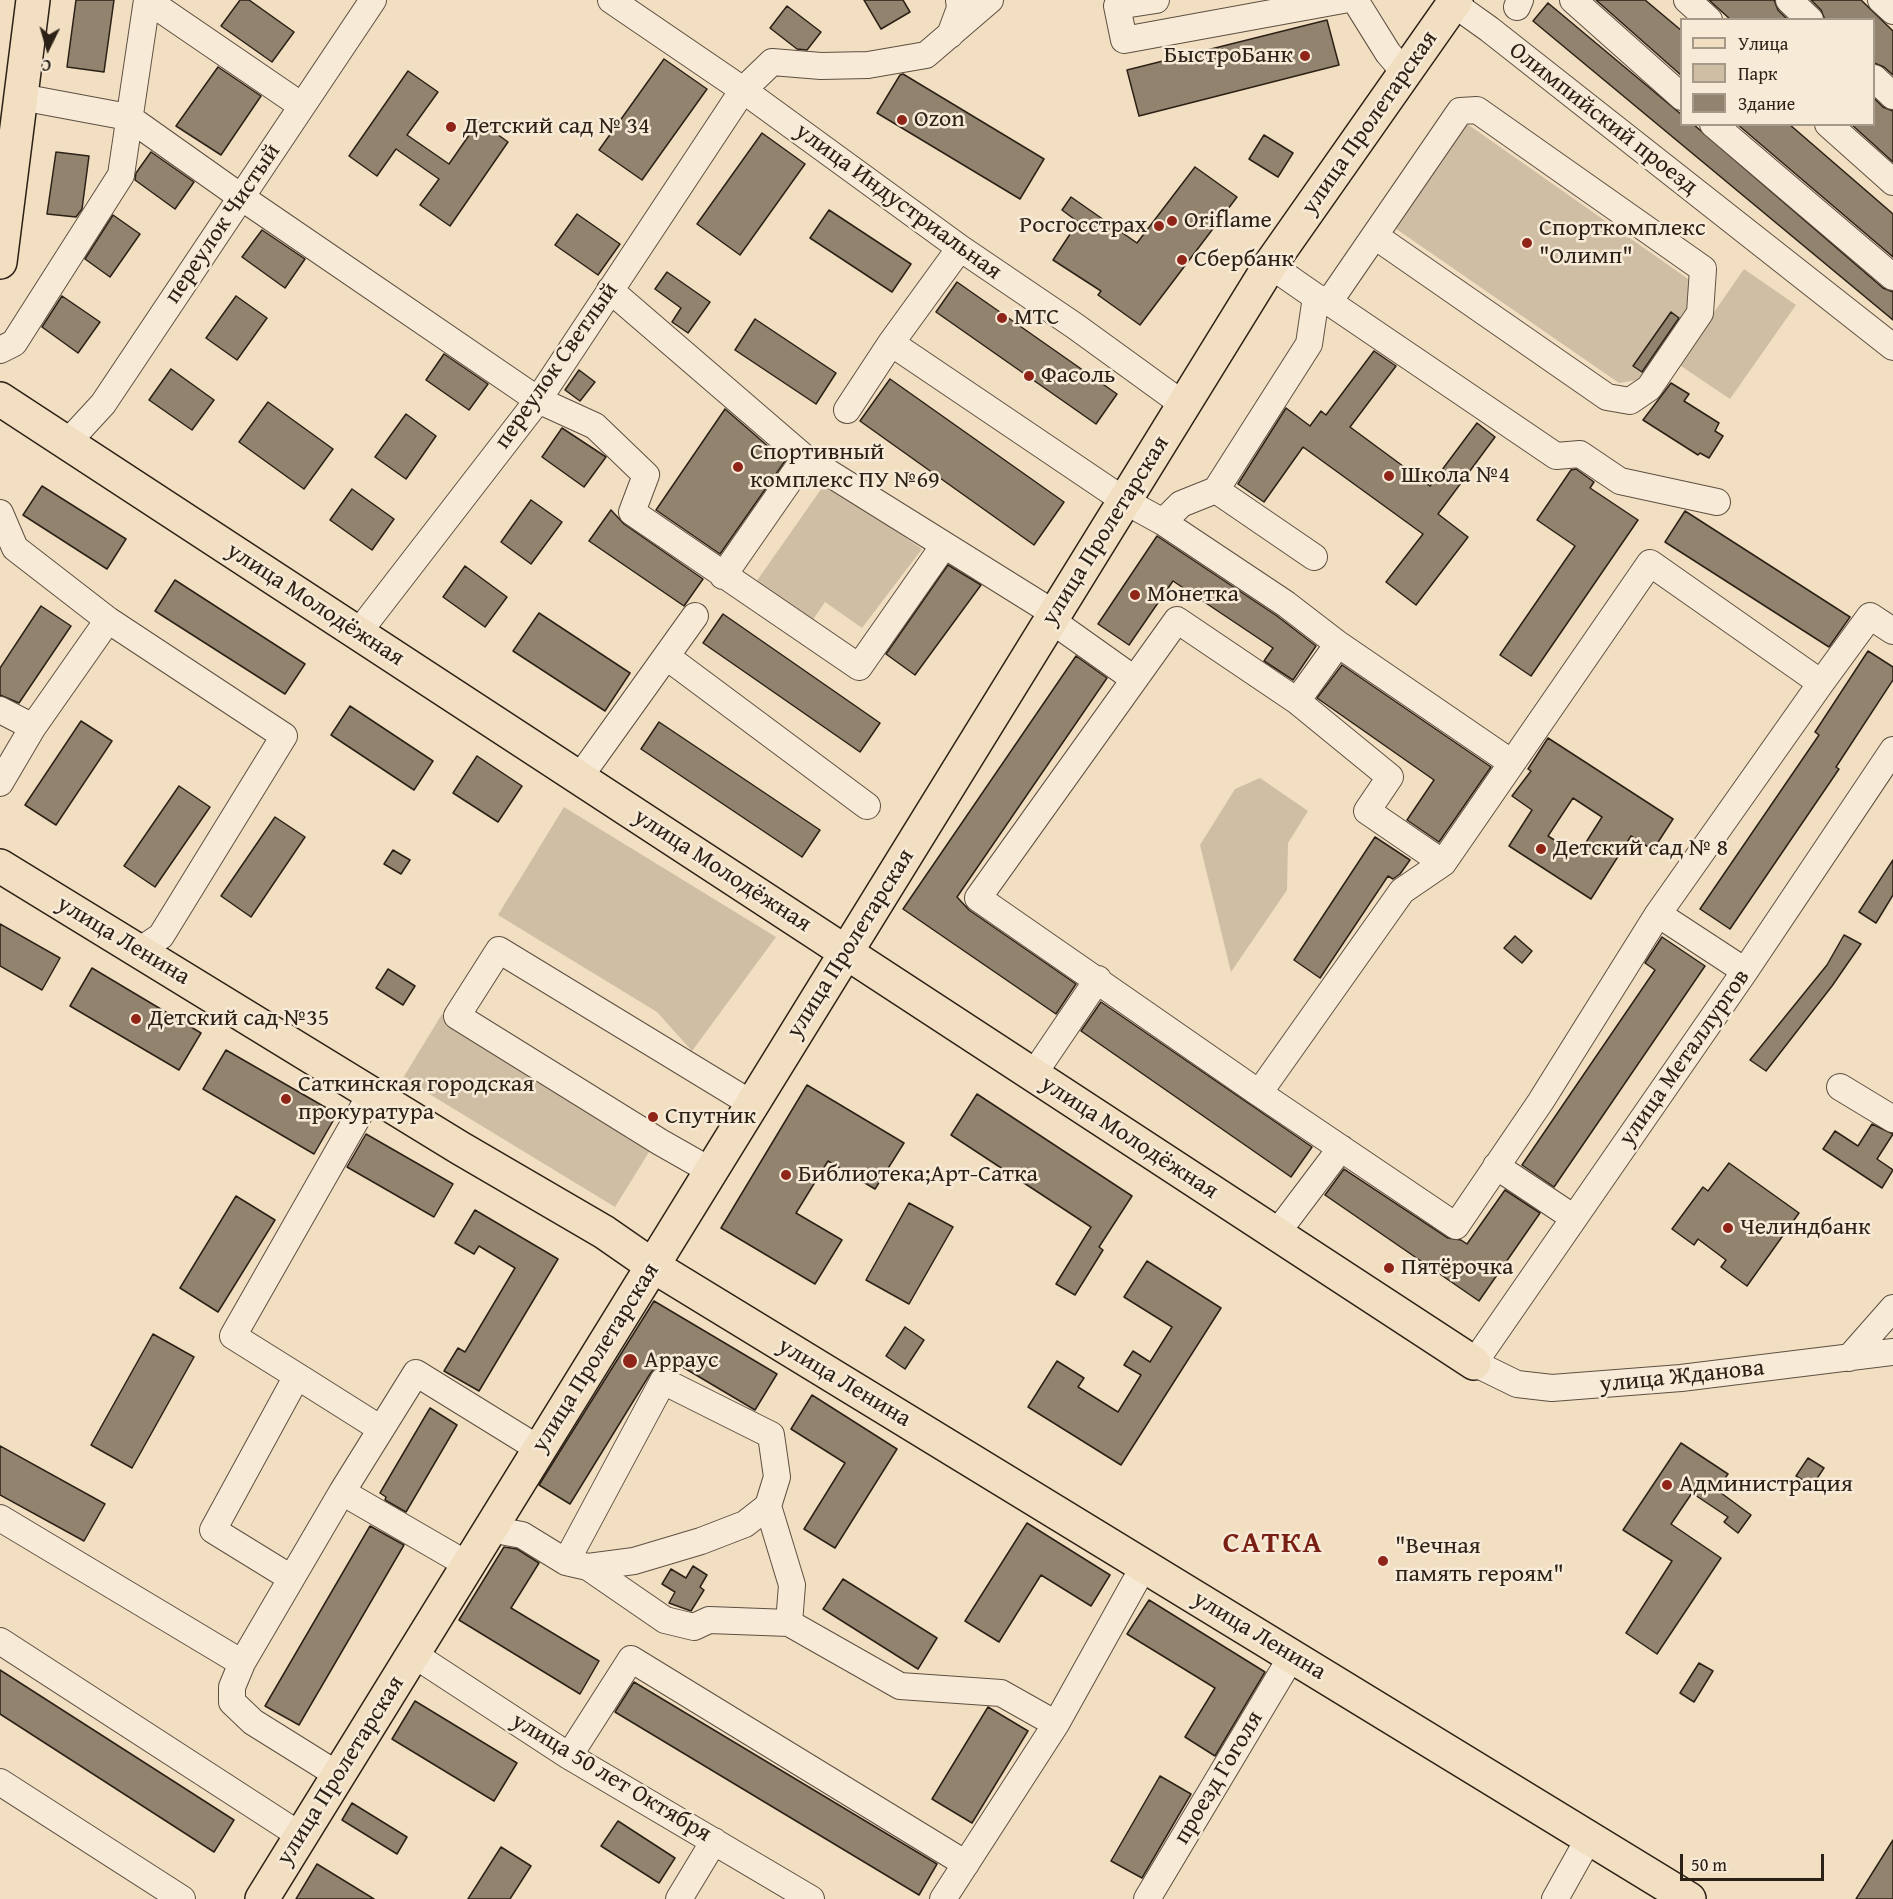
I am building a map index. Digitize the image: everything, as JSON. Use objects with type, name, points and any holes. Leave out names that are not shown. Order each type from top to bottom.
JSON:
[{"type":"main road","points":[[0,262],[33,0]]},
{"type":"main road","name":"улица Пролетарская","points":[[262,1899],[1270,265],[1455,2]]},
{"type":"main road","name":"улица Молодёжная","points":[[0,399],[1474,1364]]},
{"type":"main road","name":"улица Ленина","points":[[0,866],[604,1232],[653,1266],[1689,1899]]},
{"type":"street","points":[[0,351],[14,343],[121,175],[147,0],[302,106]]},
{"type":"street","name":"переулок Чистый","points":[[68,443],[103,404],[373,0]]},
{"type":"street","name":"улица Индустриальная","points":[[610,0],[743,90],[960,248],[1184,405]]},
{"type":"street","points":[[950,35],[960,8],[959,0]]},
{"type":"street","name":"переулок Светлый","points":[[358,633],[538,400],[743,90],[772,62],[821,66],[868,65],[926,55],[990,0]]},
{"type":"street","points":[[1156,0],[1117,6],[1124,40],[1342,0]]},
{"type":"street","points":[[1355,0],[1388,53],[1406,74]]},
{"type":"street","points":[[1573,0],[1680,95]]},
{"type":"street","points":[[1687,0],[1707,18]]},
{"type":"street","points":[[1789,0],[1808,18]]},
{"type":"street","points":[[1881,0],[1893,11]]},
{"type":"street","name":"Олимпийский проезд","points":[[1455,2],[1893,346]]},
{"type":"street","points":[[1875,79],[1893,96]]},
{"type":"street","points":[[21,97],[128,117],[538,400],[596,426],[645,475],[632,513],[859,667],[938,554]]},
{"type":"street","points":[[1163,522],[1181,504],[1216,490],[1309,344],[1323,300],[1375,236],[1460,111],[1477,110],[1494,132],[1666,253],[1703,269],[1696,297],[1700,313],[1649,388],[1630,401],[1607,397],[1551,347],[1449,276],[1375,236]]},
{"type":"street","points":[[1715,126],[1893,277]]},
{"type":"street","points":[[1830,126],[1893,182]]},
{"type":"street","points":[[847,410],[891,343],[960,248]]},
{"type":"street","points":[[1270,265],[1556,456],[1580,454],[1620,481],[1717,502]]},
{"type":"street","points":[[610,290],[805,458],[1053,617],[1134,679]]},
{"type":"street","points":[[891,343],[1125,501],[1163,522],[1286,604],[1338,644],[1512,763]]},
{"type":"street","points":[[723,576],[805,458]]},
{"type":"street","points":[[1216,490],[1314,557]]},
{"type":"street","points":[[0,513],[15,548],[108,620],[284,736],[161,936],[139,951]]},
{"type":"street","points":[[1259,1093],[1402,891],[1443,862],[1650,563],[1821,683]]},
{"type":"street","points":[[579,778],[695,616]]},
{"type":"street","points":[[1443,862],[1367,811],[1390,777],[1297,701],[1177,620],[978,898],[1456,1226],[1541,1101],[1658,914],[1870,616],[1893,632]]},
{"type":"street","points":[[0,783],[33,727],[108,620]]},
{"type":"street","points":[[1297,701],[1338,644]]},
{"type":"street","points":[[667,657],[867,806]]},
{"type":"street","points":[[0,710],[33,727]]},
{"type":"street","name":"улица Металлургов","points":[[1474,1364],[1745,971],[1893,750]]},
{"type":"street","points":[[1658,914],[1745,971]]},
{"type":"street","points":[[711,1171],[660,1142],[457,1016],[499,950],[752,1104]]},
{"type":"street","points":[[1033,1075],[1098,979]]},
{"type":"street","points":[[1840,1087],[1893,1119]]},
{"type":"street","points":[[372,1092],[233,1336],[381,1430]]},
{"type":"street","points":[[1276,1234],[1341,1148]]},
{"type":"street","points":[[1496,1166],[1574,1218]]},
{"type":"street","points":[[1849,1358],[1893,1308]]},
{"type":"street","name":"улица Жданова","points":[[1474,1364],[1517,1384],[1552,1388],[1681,1378],[1893,1352]]},
{"type":"street","points":[[338,1775],[253,1722],[232,1702],[232,1687],[242,1663],[342,1492],[416,1373],[539,1449]]},
{"type":"street","points":[[291,1578],[213,1530],[297,1376]]},
{"type":"street","points":[[663,1381],[771,1435],[777,1477],[768,1506],[745,1524],[701,1541],[634,1561],[577,1564],[663,1381]]},
{"type":"street","points":[[342,1492],[468,1565]]},
{"type":"street","points":[[768,1506],[780,1539],[792,1586],[789,1623]]},
{"type":"street","points":[[0,1518],[242,1663]]},
{"type":"street","points":[[490,1529],[522,1535],[577,1564],[665,1620],[693,1627],[709,1620],[789,1623],[900,1686],[1001,1693],[1056,1724]]},
{"type":"street","points":[[944,1899],[1056,1724],[1144,1566]]},
{"type":"street","points":[[0,1641],[301,1836]]},
{"type":"street","name":"улица 50 лет Октября","points":[[413,1654],[569,1756],[811,1899]]},
{"type":"street","name":"проезд Гоголя","points":[[1147,1899],[1292,1656]]},
{"type":"street","points":[[569,1756],[631,1659],[966,1864]]},
{"type":"street","points":[[0,1782],[182,1899]]},
{"type":"street","points":[[1555,1899],[1589,1838]]},
{"type":"street","points":[[679,1899],[714,1841]]},
{"type":"green space","name":"Спорткомплекс \"Олимп\"","points":[[1463,121],[1691,281],[1690,321],[1650,378],[1619,383],[1392,226]]},
{"type":"green space","points":[[1744,269],[1796,305],[1730,399],[1678,364]]},
{"type":"green space","points":[[831,475],[881,521],[922,549],[862,628],[825,602],[812,621],[756,582]]},
{"type":"green space","points":[[1260,778],[1308,811],[1288,843],[1287,890],[1231,972],[1200,845],[1235,789]]},
{"type":"green space","points":[[564,807],[776,937],[692,1051],[657,1012],[498,915]]},
{"type":"green space","points":[[442,1014],[654,1144],[615,1207],[403,1078]]},
{"type":"building","points":[[76,0],[114,0],[104,72],[67,67]]},
{"type":"building","points":[[240,0],[249,0],[294,32],[272,62],[221,26]]},
{"type":"building","points":[[864,0],[903,0],[910,12],[881,29]]},
{"type":"building","points":[[1596,0],[1645,0],[1680,29],[1680,74]]},
{"type":"building","points":[[1709,0],[1774,0],[1778,10],[1786,18],[1729,18]]},
{"type":"building","points":[[1811,0],[1861,0],[1893,31],[1893,75],[1884,67],[1875,63],[1875,18],[1824,18],[1821,10]]},
{"type":"building","points":[[1548,3],[1680,113],[1680,126],[1695,126],[1883,288],[1893,292],[1893,320],[1533,21]]},
{"type":"building","points":[[787,6],[821,32],[807,50],[797,49],[770,28]]},
{"type":"building","points":[[1327,20],[1339,65],[1139,116],[1127,70]]},
{"type":"building","points":[[664,59],[707,89],[642,180],[599,150]]},
{"type":"building","points":[[218,67],[261,96],[221,155],[176,126]]},
{"type":"building","points":[[408,71],[438,92],[407,135],[449,164],[479,121],[508,142],[450,226],[420,205],[439,179],[396,149],[377,176],[349,156]]},
{"type":"building","points":[[903,74],[1044,159],[1020,199],[877,113],[900,75]]},
{"type":"building","points":[[1875,99],[1883,107],[1893,111],[1893,162],[1853,126],[1875,126]]},
{"type":"building","points":[[1739,126],[1791,126],[1893,214],[1893,257]]},
{"type":"building","points":[[762,133],[805,164],[740,255],[697,224]]},
{"type":"building","points":[[1264,135],[1293,153],[1278,177],[1249,159]]},
{"type":"building","points":[[56,152],[89,156],[82,209],[76,217],[47,214]]},
{"type":"building","points":[[151,152],[194,182],[175,209],[135,180],[136,173]]},
{"type":"building","points":[[1195,167],[1237,197],[1140,325],[1098,295],[1101,291],[1053,260],[1078,222],[1062,210],[1071,197],[1137,243]]},
{"type":"building","points":[[829,210],[911,264],[892,292],[810,238]]},
{"type":"building","points":[[577,214],[620,244],[598,275],[555,245]]},
{"type":"building","points":[[113,215],[140,234],[110,277],[85,259]]},
{"type":"building","points":[[262,230],[305,259],[285,288],[242,257]]},
{"type":"building","points":[[667,272],[710,302],[688,333],[672,322],[681,308],[655,289]]},
{"type":"building","points":[[957,282],[1117,394],[1096,424],[936,312]]},
{"type":"building","points":[[62,296],[100,322],[78,353],[42,327]]},
{"type":"building","points":[[236,296],[267,318],[237,360],[206,338]]},
{"type":"building","points":[[1671,312],[1679,318],[1642,372],[1633,366]]},
{"type":"building","points":[[755,319],[836,373],[816,404],[735,350]]},
{"type":"building","points":[[1374,351],[1396,366],[1350,427],[1430,486],[1477,423],[1495,437],[1438,514],[1468,537],[1416,605],[1386,582],[1423,534],[1303,447],[1264,502],[1238,484],[1286,408],[1310,426],[1321,411],[1326,415]]},
{"type":"building","points":[[444,354],[488,384],[469,410],[426,380]]},
{"type":"building","points":[[171,369],[214,400],[192,430],[149,400]]},
{"type":"building","points":[[579,370],[595,382],[580,401],[565,390]]},
{"type":"building","points":[[890,379],[1064,502],[1034,545],[860,421]]},
{"type":"building","points":[[1671,383],[1689,394],[1684,401],[1719,423],[1715,431],[1723,436],[1709,458],[1700,453],[1698,455],[1643,420]]},
{"type":"building","points":[[268,402],[333,449],[304,489],[239,442]]},
{"type":"building","name":"Спортивный комплекс ПУ №69","points":[[725,409],[785,461],[720,554],[656,510]]},
{"type":"building","points":[[406,414],[436,436],[406,479],[375,457]]},
{"type":"building","points":[[562,428],[606,457],[584,487],[542,457]]},
{"type":"building","points":[[1576,469],[1594,482],[1590,488],[1638,520],[1531,676],[1500,655],[1575,546],[1537,520],[1571,470]]},
{"type":"building","points":[[42,486],[126,539],[107,569],[23,515]]},
{"type":"building","points":[[352,489],[394,519],[372,550],[330,520]]},
{"type":"building","points":[[531,500],[562,522],[531,564],[501,542]]},
{"type":"building","points":[[611,510],[624,524],[703,579],[684,606],[589,541]]},
{"type":"building","points":[[1685,511],[1850,617],[1829,647],[1665,542]]},
{"type":"building","points":[[1157,536],[1277,616],[1316,646],[1293,680],[1264,661],[1273,648],[1173,581],[1129,645],[1098,624]]},
{"type":"building","points":[[948,565],[981,585],[915,675],[886,654]]},
{"type":"building","points":[[465,566],[507,597],[485,627],[443,597]]},
{"type":"building","points":[[175,580],[305,664],[285,694],[155,611]]},
{"type":"building","points":[[41,606],[71,626],[19,703],[0,695],[0,668]]},
{"type":"building","points":[[539,613],[630,673],[605,711],[513,651]]},
{"type":"building","points":[[723,614],[880,723],[860,752],[703,643]]},
{"type":"building","points":[[1868,651],[1893,667],[1893,680],[1836,767],[1839,769],[1730,929],[1700,909],[1819,735],[1815,732]]},
{"type":"building","points":[[1076,656],[1107,678],[957,897],[969,910],[1076,984],[1056,1014],[903,909]]},
{"type":"building","points":[[1342,665],[1491,767],[1439,842],[1407,820],[1434,780],[1317,698]]},
{"type":"building","points":[[350,706],[433,761],[414,790],[331,735]]},
{"type":"building","points":[[81,721],[112,741],[56,825],[25,805]]},
{"type":"building","points":[[659,722],[820,830],[802,857],[641,749]]},
{"type":"building","points":[[1548,738],[1673,819],[1653,850],[1631,836],[1591,899],[1509,846],[1532,810],[1512,796],[1531,771],[1528,769]],"holes":[[[1573,798],[1602,817],[1578,855],[1548,836]]]},
{"type":"building","points":[[477,756],[522,786],[498,822],[453,793]]},
{"type":"building","points":[[179,786],[210,807],[155,887],[124,866]]},
{"type":"building","points":[[275,817],[305,837],[251,917],[221,896]]},
{"type":"building","points":[[1375,837],[1410,860],[1400,874],[1393,879],[1388,876],[1320,978],[1294,960]]},
{"type":"building","points":[[393,850],[410,860],[401,874],[384,864]]},
{"type":"building","points":[[1893,860],[1893,895],[1876,923],[1859,912]]},
{"type":"building","points":[[0,924],[60,958],[42,990],[0,966]]},
{"type":"building","points":[[1844,935],[1861,944],[1832,986],[1766,1071],[1750,1060],[1827,965]]},
{"type":"building","points":[[1515,936],[1532,951],[1522,963],[1504,948]]},
{"type":"building","points":[[1662,937],[1705,966],[1554,1187],[1522,1165],[1655,970],[1645,963]]},
{"type":"building","name":"Детский сад №35","points":[[92,968],[201,1033],[179,1070],[70,1006]]},
{"type":"building","points":[[388,969],[415,986],[403,1005],[376,988]]},
{"type":"building","points":[[1101,1002],[1312,1147],[1291,1177],[1081,1031]]},
{"type":"building","points":[[226,1050],[337,1114],[314,1154],[203,1089]]},
{"type":"building","name":"Библиотека;Арт-Сатка","points":[[807,1085],[904,1143],[875,1189],[828,1161],[796,1213],[842,1240],[815,1284],[721,1228]]},
{"type":"building","points":[[977,1094],[1132,1196],[1099,1247],[1103,1250],[1075,1295],[1056,1284],[1091,1227],[951,1135]]},
{"type":"building","points":[[1872,1124],[1893,1134],[1877,1159],[1893,1170],[1882,1188],[1823,1149],[1835,1131],[1858,1146]]},
{"type":"building","points":[[366,1134],[453,1184],[434,1217],[347,1167]]},
{"type":"building","points":[[1729,1163],[1799,1213],[1747,1286],[1721,1267],[1726,1260],[1698,1239],[1694,1245],[1672,1229],[1703,1187],[1708,1191]]},
{"type":"building","points":[[1344,1169],[1448,1238],[1461,1240],[1467,1244],[1505,1190],[1540,1213],[1479,1301],[1325,1195]]},
{"type":"building","points":[[236,1196],[275,1220],[218,1312],[180,1288]]},
{"type":"building","points":[[909,1203],[953,1227],[909,1304],[866,1280]]},
{"type":"building","points":[[475,1210],[558,1259],[479,1391],[444,1371],[458,1348],[465,1352],[515,1268],[479,1246],[474,1254],[455,1243]]},
{"type":"building","points":[[1147,1261],[1221,1308],[1121,1465],[1028,1407],[1057,1361],[1084,1378],[1078,1387],[1118,1412],[1141,1375],[1124,1365],[1133,1351],[1150,1362],[1172,1327],[1124,1297]]},
{"type":"building","points":[[654,1301],[777,1374],[755,1410],[664,1356],[650,1374],[570,1504],[539,1485]]},
{"type":"building","points":[[905,1327],[924,1340],[905,1369],[886,1356]]},
{"type":"building","points":[[153,1334],[194,1357],[132,1468],[91,1445]]},
{"type":"building","points":[[812,1395],[897,1449],[835,1548],[804,1529],[845,1463],[791,1429]]},
{"type":"building","points":[[430,1408],[457,1425],[406,1512],[385,1500],[386,1497],[380,1493]]},
{"type":"building","points":[[1681,1443],[1728,1474],[1717,1490],[1751,1515],[1738,1533],[1724,1522],[1728,1517],[1692,1493],[1671,1524],[1721,1558],[1657,1654],[1626,1633],[1672,1561],[1623,1530]]},
{"type":"building","points":[[0,1446],[105,1504],[84,1541],[0,1495]]},
{"type":"building","points":[[1808,1458],[1824,1468],[1812,1486],[1796,1476]]},
{"type":"building","points":[[1027,1523],[1110,1575],[1091,1606],[1041,1575],[999,1642],[965,1621]]},
{"type":"building","points":[[370,1526],[404,1545],[299,1725],[265,1706]]},
{"type":"building","points":[[504,1547],[517,1549],[539,1563],[511,1608],[599,1661],[580,1694],[459,1620]]},
{"type":"building","points":[[693,1566],[707,1575],[700,1587],[704,1590],[691,1611],[669,1603],[675,1592],[662,1584],[671,1569],[686,1578]]},
{"type":"building","points":[[843,1579],[937,1638],[918,1669],[823,1609]]},
{"type":"building","points":[[1149,1600],[1265,1672],[1215,1756],[1185,1737],[1215,1688],[1127,1634]]},
{"type":"building","points":[[1699,1663],[1713,1671],[1694,1702],[1680,1693]]},
{"type":"building","points":[[0,1670],[234,1820],[214,1852],[0,1714]]},
{"type":"building","points":[[634,1682],[937,1864],[919,1895],[615,1712]]},
{"type":"building","points":[[415,1701],[517,1763],[494,1801],[392,1739]]},
{"type":"building","points":[[988,1707],[1028,1731],[972,1823],[932,1799]]},
{"type":"building","points":[[1160,1776],[1191,1794],[1142,1878],[1111,1861]]},
{"type":"building","points":[[352,1803],[407,1837],[397,1854],[342,1820]]},
{"type":"building","points":[[618,1821],[675,1858],[659,1883],[601,1846]]},
{"type":"building","points":[[1893,1840],[1893,1899],[1856,1899]]},
{"type":"building","points":[[501,1847],[531,1866],[510,1899],[468,1899]]},
{"type":"building","points":[[317,1864],[374,1899],[296,1899]]},
{"type":"place","name":"БыстроБанк","points":[[1305,56]]},
{"type":"place","name":"Ozon","points":[[902,120]]},
{"type":"place","name":"Детский сад № 34","points":[[451,127]]},
{"type":"place","name":"Oriflame","points":[[1172,221]]},
{"type":"place","name":"Росгосстрах","points":[[1159,226]]},
{"type":"place","name":"Спорткомплекс \"Олимп\"","points":[[1527,243]]},
{"type":"place","name":"Сбербанк","points":[[1182,260]]},
{"type":"place","name":"МТС","points":[[1002,318]]},
{"type":"place","name":"Фасоль","points":[[1029,376]]},
{"type":"place","name":"Спортивный комплекс ПУ №69","points":[[738,467]]},
{"type":"place","name":"Школа №4","points":[[1389,476]]},
{"type":"place","name":"Монетка","points":[[1135,595]]},
{"type":"place","name":"Детский сад № 8","points":[[1541,849]]},
{"type":"place","name":"Детский сад №35","points":[[136,1019]]},
{"type":"place","name":"Саткинская городская прокуратура","points":[[286,1099]]},
{"type":"place","name":"Спутник","points":[[653,1117]]},
{"type":"place","name":"Библиотека;Арт-Сатка","points":[[786,1175]]},
{"type":"place","name":"Челиндбанк","points":[[1728,1228]]},
{"type":"place","name":"Пятёрочка","points":[[1389,1268]]},
{"type":"place","name":"Арраус","points":[[630,1361]]},
{"type":"place","name":"Администрация","points":[[1667,1485]]},
{"type":"place","name":"\"Вечная память героям\"","points":[[1383,1561]]},
{"type":"district","name":"САТКА","points":[[1273,1544]]}]
